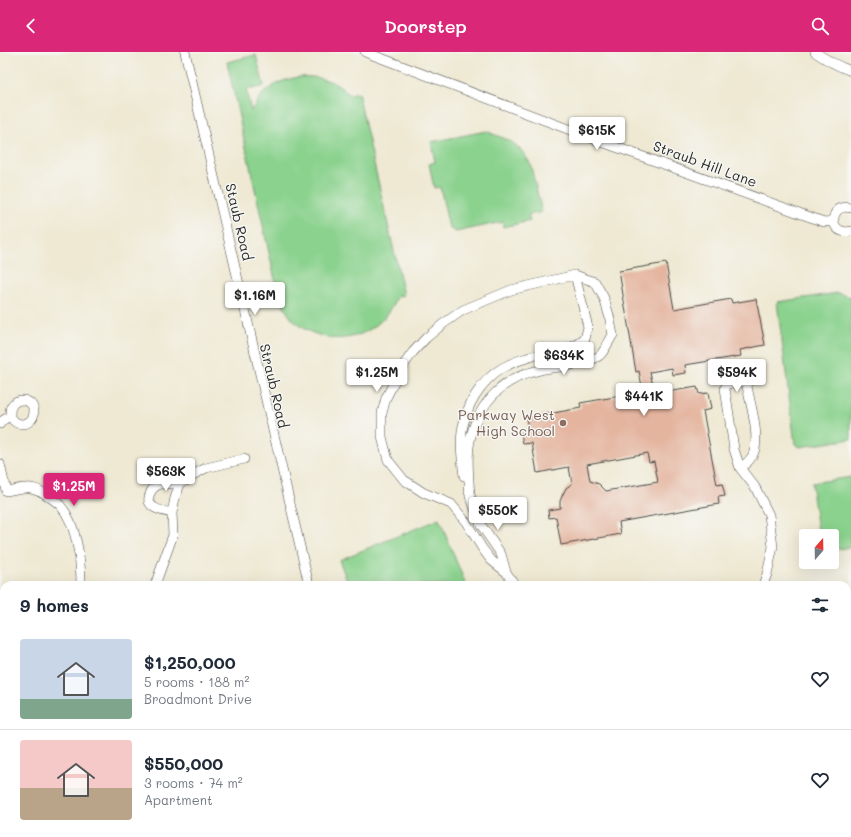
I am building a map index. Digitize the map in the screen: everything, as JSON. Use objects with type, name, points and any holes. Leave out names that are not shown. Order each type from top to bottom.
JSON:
[{"type":"street","name":"Straub Road","points":[[185,52],[207,158],[256,368],[303,581]]},
{"type":"street","name":"Staub Road","points":[[185,52],[308,581]]},
{"type":"street","name":"Straub Hill Lane","points":[[365,52],[602,142],[824,222],[834,221],[838,229],[841,231],[851,231]]},
{"type":"street","points":[[815,52],[830,62],[851,71]]},
{"type":"street","points":[[834,221],[834,217],[841,207],[846,206],[851,208]]},
{"type":"street","points":[[470,497],[468,460],[471,436],[475,422],[483,407],[494,393],[508,382],[523,374],[586,361],[601,355],[613,335],[604,298],[595,282],[575,275],[511,290],[463,310],[426,338],[413,352],[400,370],[386,398],[382,413],[382,437],[388,460],[404,480],[424,493],[451,504],[466,522],[491,560],[506,572],[512,581]]},
{"type":"street","points":[[506,572],[501,554],[482,525],[464,478],[462,460],[463,423],[469,407],[480,388],[495,373],[510,364],[532,356],[571,347],[585,339],[588,327],[575,275]]},
{"type":"street","points":[[740,468],[749,461],[754,452],[756,440],[755,426],[746,382],[729,384],[725,388],[734,449],[740,468],[755,487],[769,515],[773,547],[764,581]]},
{"type":"street","points":[[0,424],[10,416]]},
{"type":"street","points":[[156,581],[173,536],[172,513],[180,484],[189,477],[206,468],[244,459]]},
{"type":"street","points":[[0,464],[3,494],[30,488],[40,491],[60,506],[66,514],[76,543],[81,569],[81,581]]},
{"type":"street","points":[[172,513],[152,506],[148,502],[148,496],[158,485],[180,484]]},
{"type":"green space","points":[[256,55],[264,86],[246,90],[251,111],[259,98],[275,85],[285,80],[296,78],[307,77],[327,80],[337,85],[350,95],[358,93],[404,295],[397,297],[389,312],[377,324],[363,333],[342,339],[313,333],[297,324],[283,305],[277,289],[227,62]]},
{"type":"green space","points":[[486,131],[512,142],[522,151],[530,163],[542,212],[528,215],[530,221],[503,227],[502,222],[456,232],[449,228],[440,187],[434,188],[429,164],[435,162],[431,142]]},
{"type":"green space","points":[[838,293],[851,297],[851,439],[800,447],[795,444],[777,302]]},
{"type":"green space","points":[[851,477],[851,547],[839,549],[839,529],[818,529],[811,483]]},
{"type":"green space","points":[[439,519],[464,581],[347,581],[339,560]]},
{"type":"building","name":"Parkway West High School","points":[[666,263],[674,309],[731,299],[732,303],[756,299],[765,345],[740,350],[741,356],[685,365],[686,373],[673,375],[672,368],[650,372],[655,394],[697,387],[699,394],[708,393],[711,409],[703,411],[717,485],[722,484],[725,496],[718,497],[719,504],[619,522],[621,534],[561,545],[556,517],[549,518],[548,510],[560,508],[560,501],[566,488],[572,484],[569,467],[537,473],[532,443],[523,444],[521,433],[529,432],[526,418],[581,408],[580,403],[643,392],[639,371],[636,372],[619,271]],"holes":[[[647,453],[649,462],[654,461],[658,482],[606,491],[599,484],[590,481],[587,464]]]},
{"type":"place","name":"Parkway West High School","points":[[563,423]]}]
